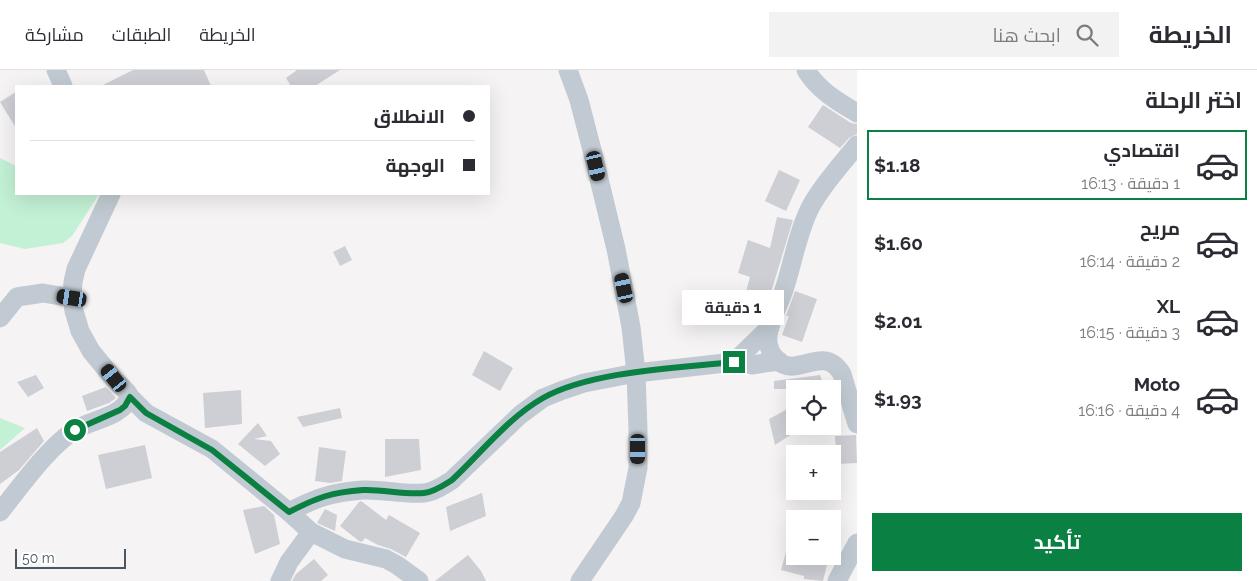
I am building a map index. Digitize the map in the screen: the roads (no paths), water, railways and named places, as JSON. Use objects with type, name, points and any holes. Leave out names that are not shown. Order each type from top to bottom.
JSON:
[{"type":"street","points":[[56,70],[63,85]]},
{"type":"street","points":[[568,70],[579,100],[616,249],[631,327],[636,372],[638,430],[638,468],[631,503],[580,581]]},
{"type":"street","points":[[806,70],[822,90],[857,113]]},
{"type":"street","points":[[857,145],[811,206],[799,235],[783,292],[770,327],[768,341],[770,350],[778,362],[784,365],[795,366],[821,360],[833,363],[842,374],[857,424]]},
{"type":"street","points":[[111,195],[76,269],[72,298],[74,311],[84,338],[114,378],[146,413],[212,450],[311,532],[345,549],[386,559],[419,581]]},
{"type":"street","points":[[0,318],[17,297],[43,293],[72,298]]},
{"type":"street","points":[[734,362],[770,327]]},
{"type":"street","points":[[289,512],[314,499],[330,494],[362,490],[426,493],[439,488],[452,480],[520,415],[543,398],[584,383],[636,372],[734,362],[752,365],[778,362]]},
{"type":"street","points":[[0,512],[28,477],[64,439],[82,426],[120,410],[125,406],[130,397]]},
{"type":"street","points":[[280,581],[289,562],[311,532]]},
{"type":"street","points":[[837,581],[857,543]]}]
